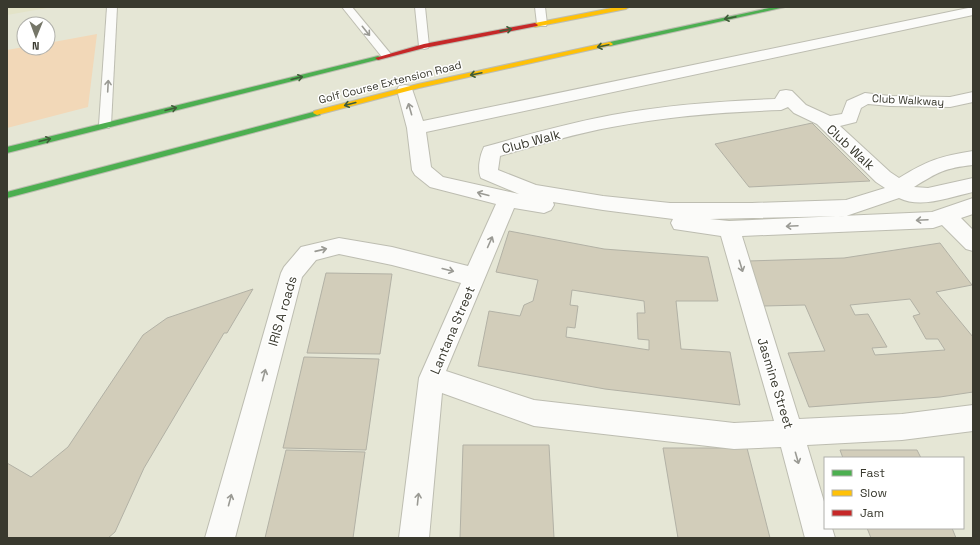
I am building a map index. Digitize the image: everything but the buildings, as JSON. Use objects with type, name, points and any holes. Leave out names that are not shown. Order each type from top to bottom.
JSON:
[{"type":"main road","name":"Golf Course Extension Road","points":[[7,150],[424,46],[626,7]]},
{"type":"main road","name":"Golf Course Extension Road","points":[[7,195],[405,90],[782,7]]},
{"type":"street","points":[[416,128],[973,11]]},
{"type":"street","points":[[405,90],[416,128],[422,170],[438,182],[508,200],[729,229],[933,220],[973,206]]},
{"type":"street","name":"Club Walk","points":[[973,158],[949,161],[930,168],[898,188],[891,194],[846,208],[752,211],[670,211],[533,192],[488,173],[491,152],[540,138],[588,126],[658,114],[741,105],[781,104],[786,95],[800,109],[823,120],[883,177],[898,188],[907,194],[928,195],[973,185]]},
{"type":"street","name":"Club Walkway","points":[[831,122],[850,118],[853,105],[865,98],[890,101],[950,102],[973,97]]},
{"type":"street","name":"Lantana Street","points":[[414,538],[431,378],[508,200]]},
{"type":"street","points":[[946,216],[973,243]]},
{"type":"street","name":"Jasmine Street","points":[[729,229],[820,538]]},
{"type":"street","name":"IRIS A roads","points":[[220,538],[292,273],[309,253],[340,246],[392,256],[475,277]]},
{"type":"street","points":[[431,378],[534,413],[734,436],[902,427],[973,418]]},
{"type":"lane","points":[[105,125],[112,7]]},
{"type":"lane","points":[[347,7],[386,55]]},
{"type":"lane","points":[[420,7],[424,46]]},
{"type":"lane","points":[[540,7],[542,24]]},
{"type":"shaded area","points":[[7,7],[53,7],[7,15]]},
{"type":"shaded area","points":[[97,34],[88,107],[7,128],[7,50],[16,48],[16,56],[56,56],[56,42]]},
{"type":"traffic: fast","points":[[610,44],[782,7]]},
{"type":"traffic: fast","points":[[7,150],[378,58]]},
{"type":"traffic: fast","points":[[7,195],[317,113]]},
{"type":"traffic: slow","points":[[535,25],[626,7]]},
{"type":"traffic: slow","points":[[317,113],[418,86],[610,44]]},
{"type":"traffic: jam","points":[[378,58],[424,46],[535,25]]}]
